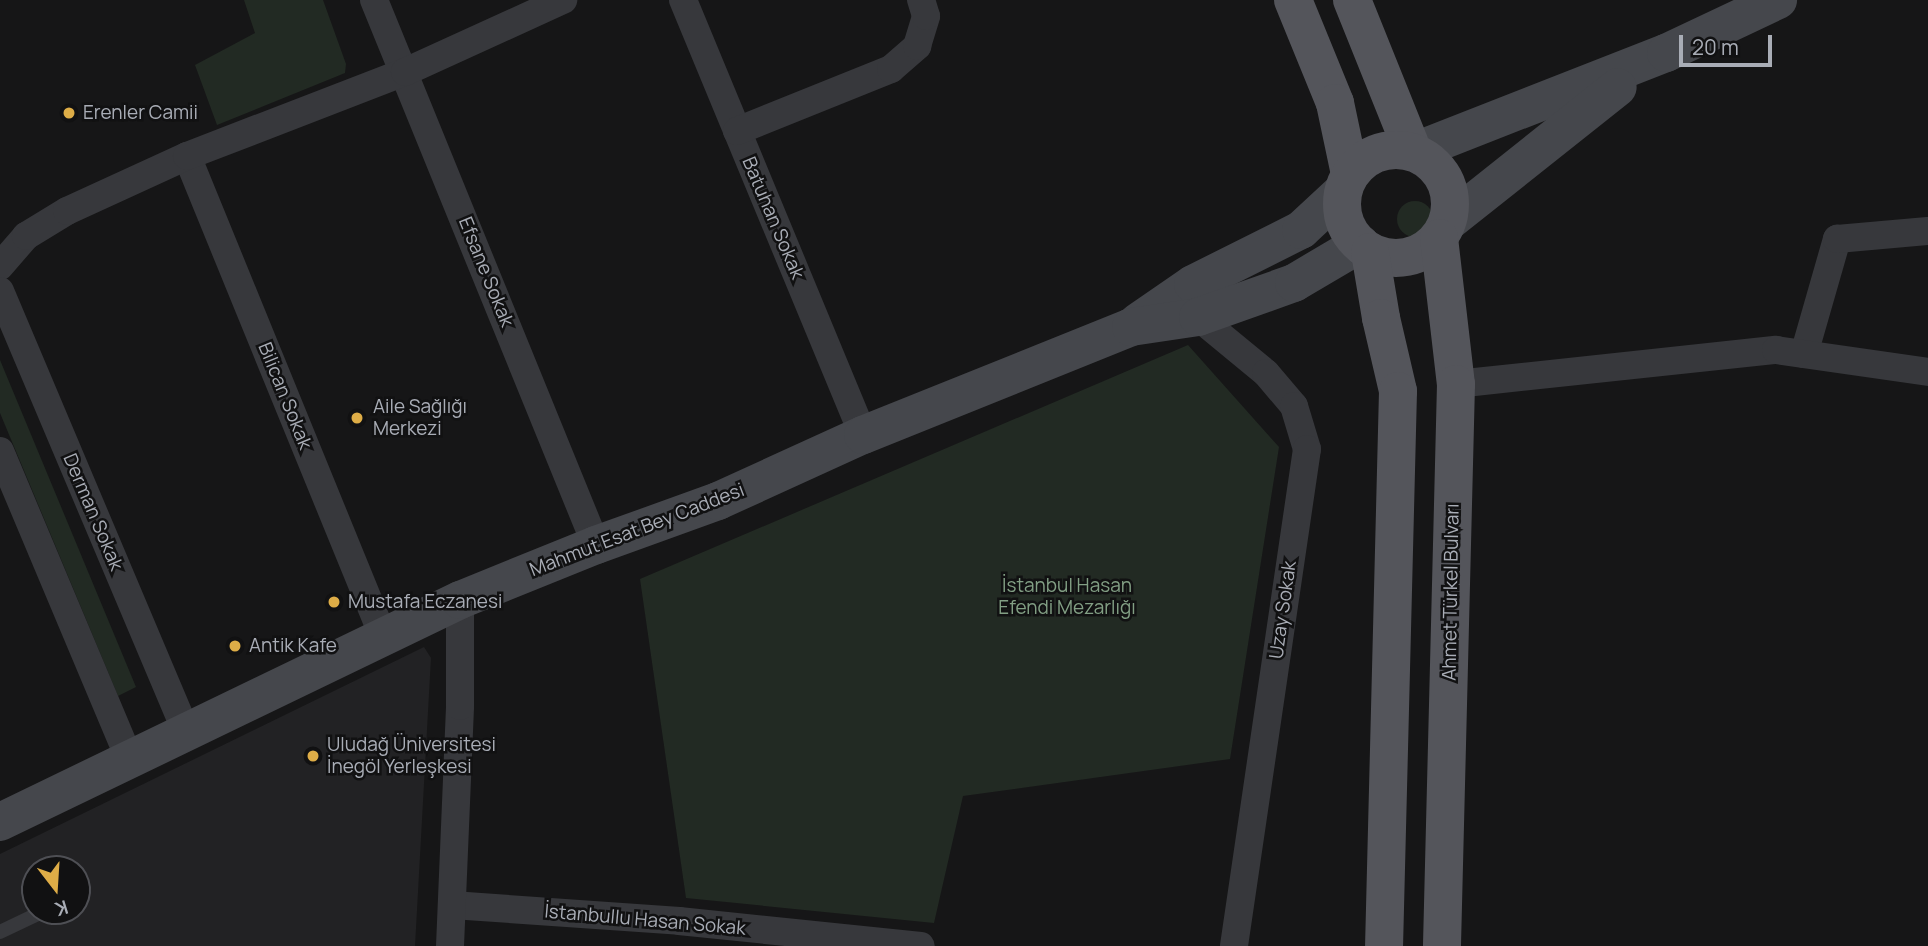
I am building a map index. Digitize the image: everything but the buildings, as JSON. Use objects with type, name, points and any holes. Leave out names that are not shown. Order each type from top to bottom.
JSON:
[{"type":"main road","points":[[1293,0],[1335,103],[1346,183],[1342,209],[1346,227],[1365,248],[1387,258],[1405,258],[1418,254],[1443,230],[1608,94],[1666,54]]},
{"type":"main road","points":[[1352,0],[1413,152]]},
{"type":"main road","points":[[1413,152],[1666,54],[1778,0]]},
{"type":"main road","points":[[1131,327],[1193,284],[1301,230],[1346,183],[1362,161],[1378,152],[1396,149],[1413,152],[1435,166],[1449,188],[1451,205],[1443,230]]},
{"type":"main road","name":"Ahmet Türkel Bulvarı","points":[[1442,946],[1456,384],[1443,230]]},
{"type":"main road","points":[[1131,327],[1198,317],[1294,283],[1365,248]]},
{"type":"main road","points":[[1365,248],[1398,391],[1384,946]]},
{"type":"main road","name":"Mahmut Esat Bey Caddesi","points":[[0,822],[460,600],[597,545],[718,501],[863,435],[1131,327]]},
{"type":"street","name":"Efsane Sokak","points":[[374,0],[597,545]]},
{"type":"street","points":[[0,266],[26,236],[67,211],[187,156],[405,72],[563,0]]},
{"type":"street","name":"Batuhan Sokak","points":[[683,0],[863,435]]},
{"type":"street","points":[[737,131],[891,69],[917,46],[926,16],[921,0]]},
{"type":"street","name":"Bilican Sokak","points":[[187,156],[383,636]]},
{"type":"street","points":[[1804,354],[1837,239],[1928,231]]},
{"type":"street","name":"Derman Sokak","points":[[0,292],[186,732]]},
{"type":"street","name":"Uzay Sokak","points":[[1198,317],[1266,373],[1294,406],[1307,449],[1234,946]]},
{"type":"street","points":[[1456,384],[1776,351],[1928,372]]},
{"type":"street","points":[[0,451],[130,760]]},
{"type":"street","points":[[450,946],[460,706],[460,600]]},
{"type":"street","name":"İstanbullu Hasan Sokak","points":[[452,905],[679,921],[921,946]]},
{"type":"lane","points":[[0,932],[21,922]]},
{"type":"shaded area","name":"Uludağ Üniversitesi İnegöl Yerleşkesi","points":[[424,647],[431,658],[415,946],[0,946],[0,854]]},
{"type":"green space","points":[[244,0],[323,0],[346,64],[345,73],[217,125],[195,65],[255,33]]},
{"type":"green space","points":[[1415,201],[1428,206],[1433,219],[1428,232],[1415,237],[1402,232],[1397,219],[1402,206]]},
{"type":"green space","name":"İstanbul Hasan Efendi Mezarlığı","points":[[1188,345],[1279,447],[1230,759],[963,796],[934,923],[686,898],[640,579]]},
{"type":"green space","points":[[0,360],[136,687],[118,696],[0,413]]},
{"type":"place","name":"Erenler Camii","points":[[69,113]]},
{"type":"place","name":"Aile Sağlığı Merkezi","points":[[357,418]]},
{"type":"place","name":"Mustafa Eczanesi","points":[[334,602]]},
{"type":"place","name":"Antik Kafe","points":[[235,646]]},
{"type":"place","name":"Uludağ Üniversitesi İnegöl Yerleşkesi","points":[[313,756]]}]
